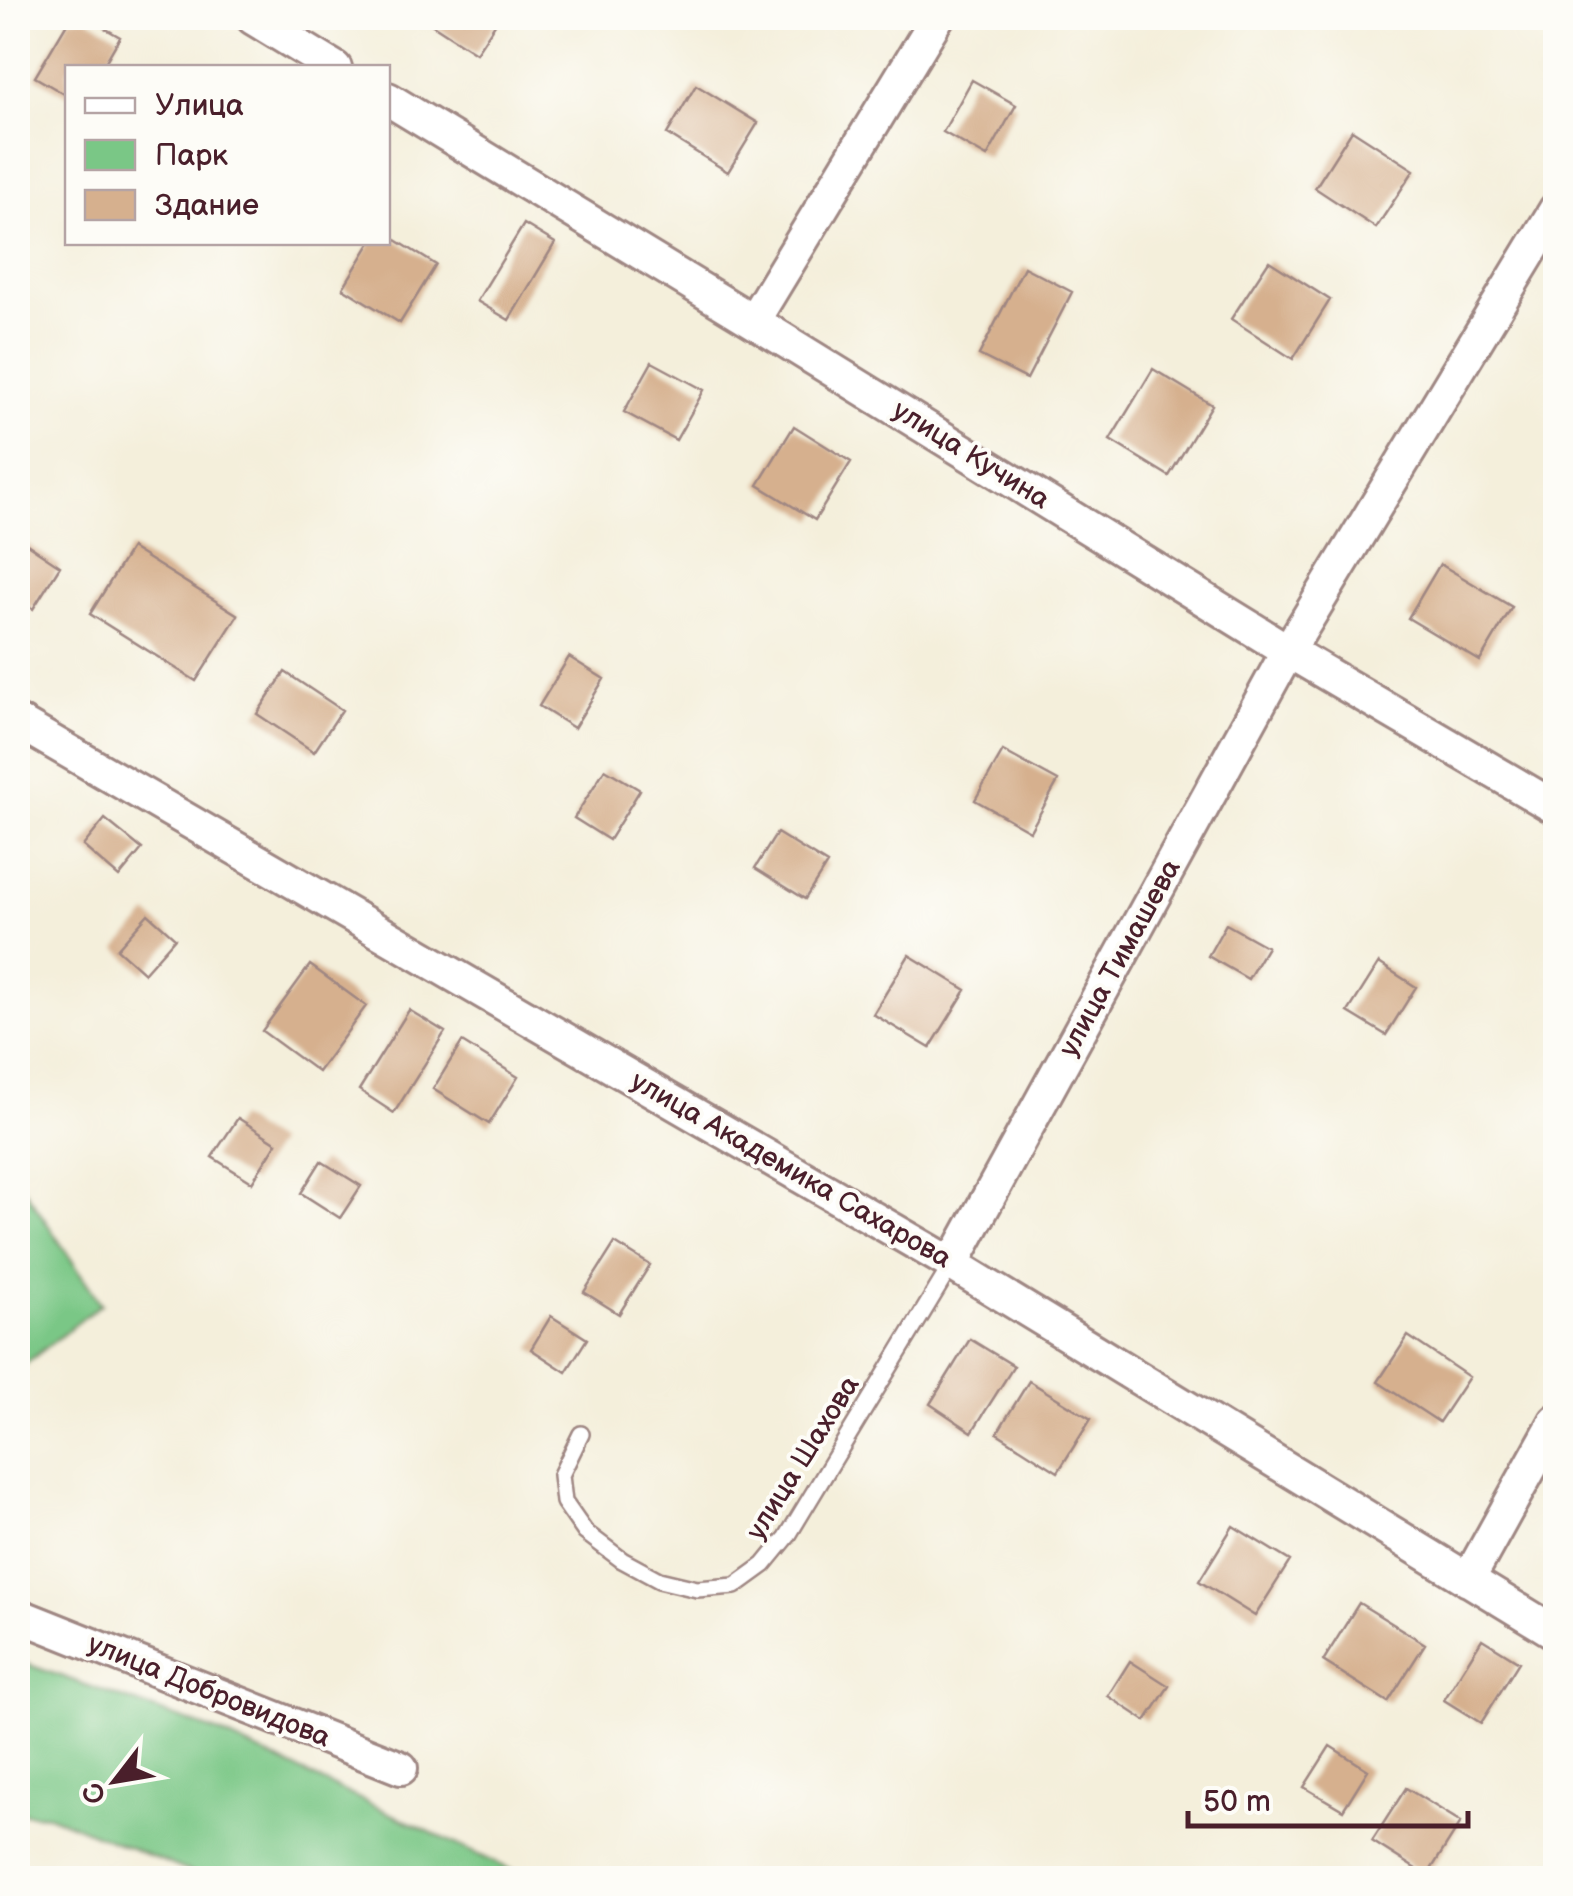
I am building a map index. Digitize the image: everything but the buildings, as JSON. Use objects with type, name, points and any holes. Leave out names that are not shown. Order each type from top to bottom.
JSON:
[{"type":"street","points":[[252,18],[330,65]]},
{"type":"street","points":[[754,321],[937,18]]},
{"type":"street","name":"улица Кучина","points":[[390,101],[1288,651],[1556,808]]},
{"type":"street","name":"улица Тимашева","points":[[952,1264],[1288,651],[1556,210]]},
{"type":"street","name":"улица Академика Сахарова","points":[[18,722],[952,1264],[1556,1632]]},
{"type":"street","points":[[1468,1580],[1556,1421]]},
{"type":"street","name":"улица Добровидова","points":[[18,1615],[401,1768]]},
{"type":"lane","name":"улица Шахова","points":[[582,1434],[560,1475],[564,1502],[584,1532],[622,1560],[659,1580],[697,1589],[735,1586],[764,1565],[787,1537],[952,1264]]},
{"type":"green space","points":[[18,1180],[101,1304],[18,1370]]},
{"type":"green space","points":[[18,1661],[215,1731],[528,1878],[205,1878],[48,1815],[18,1813]]}]
